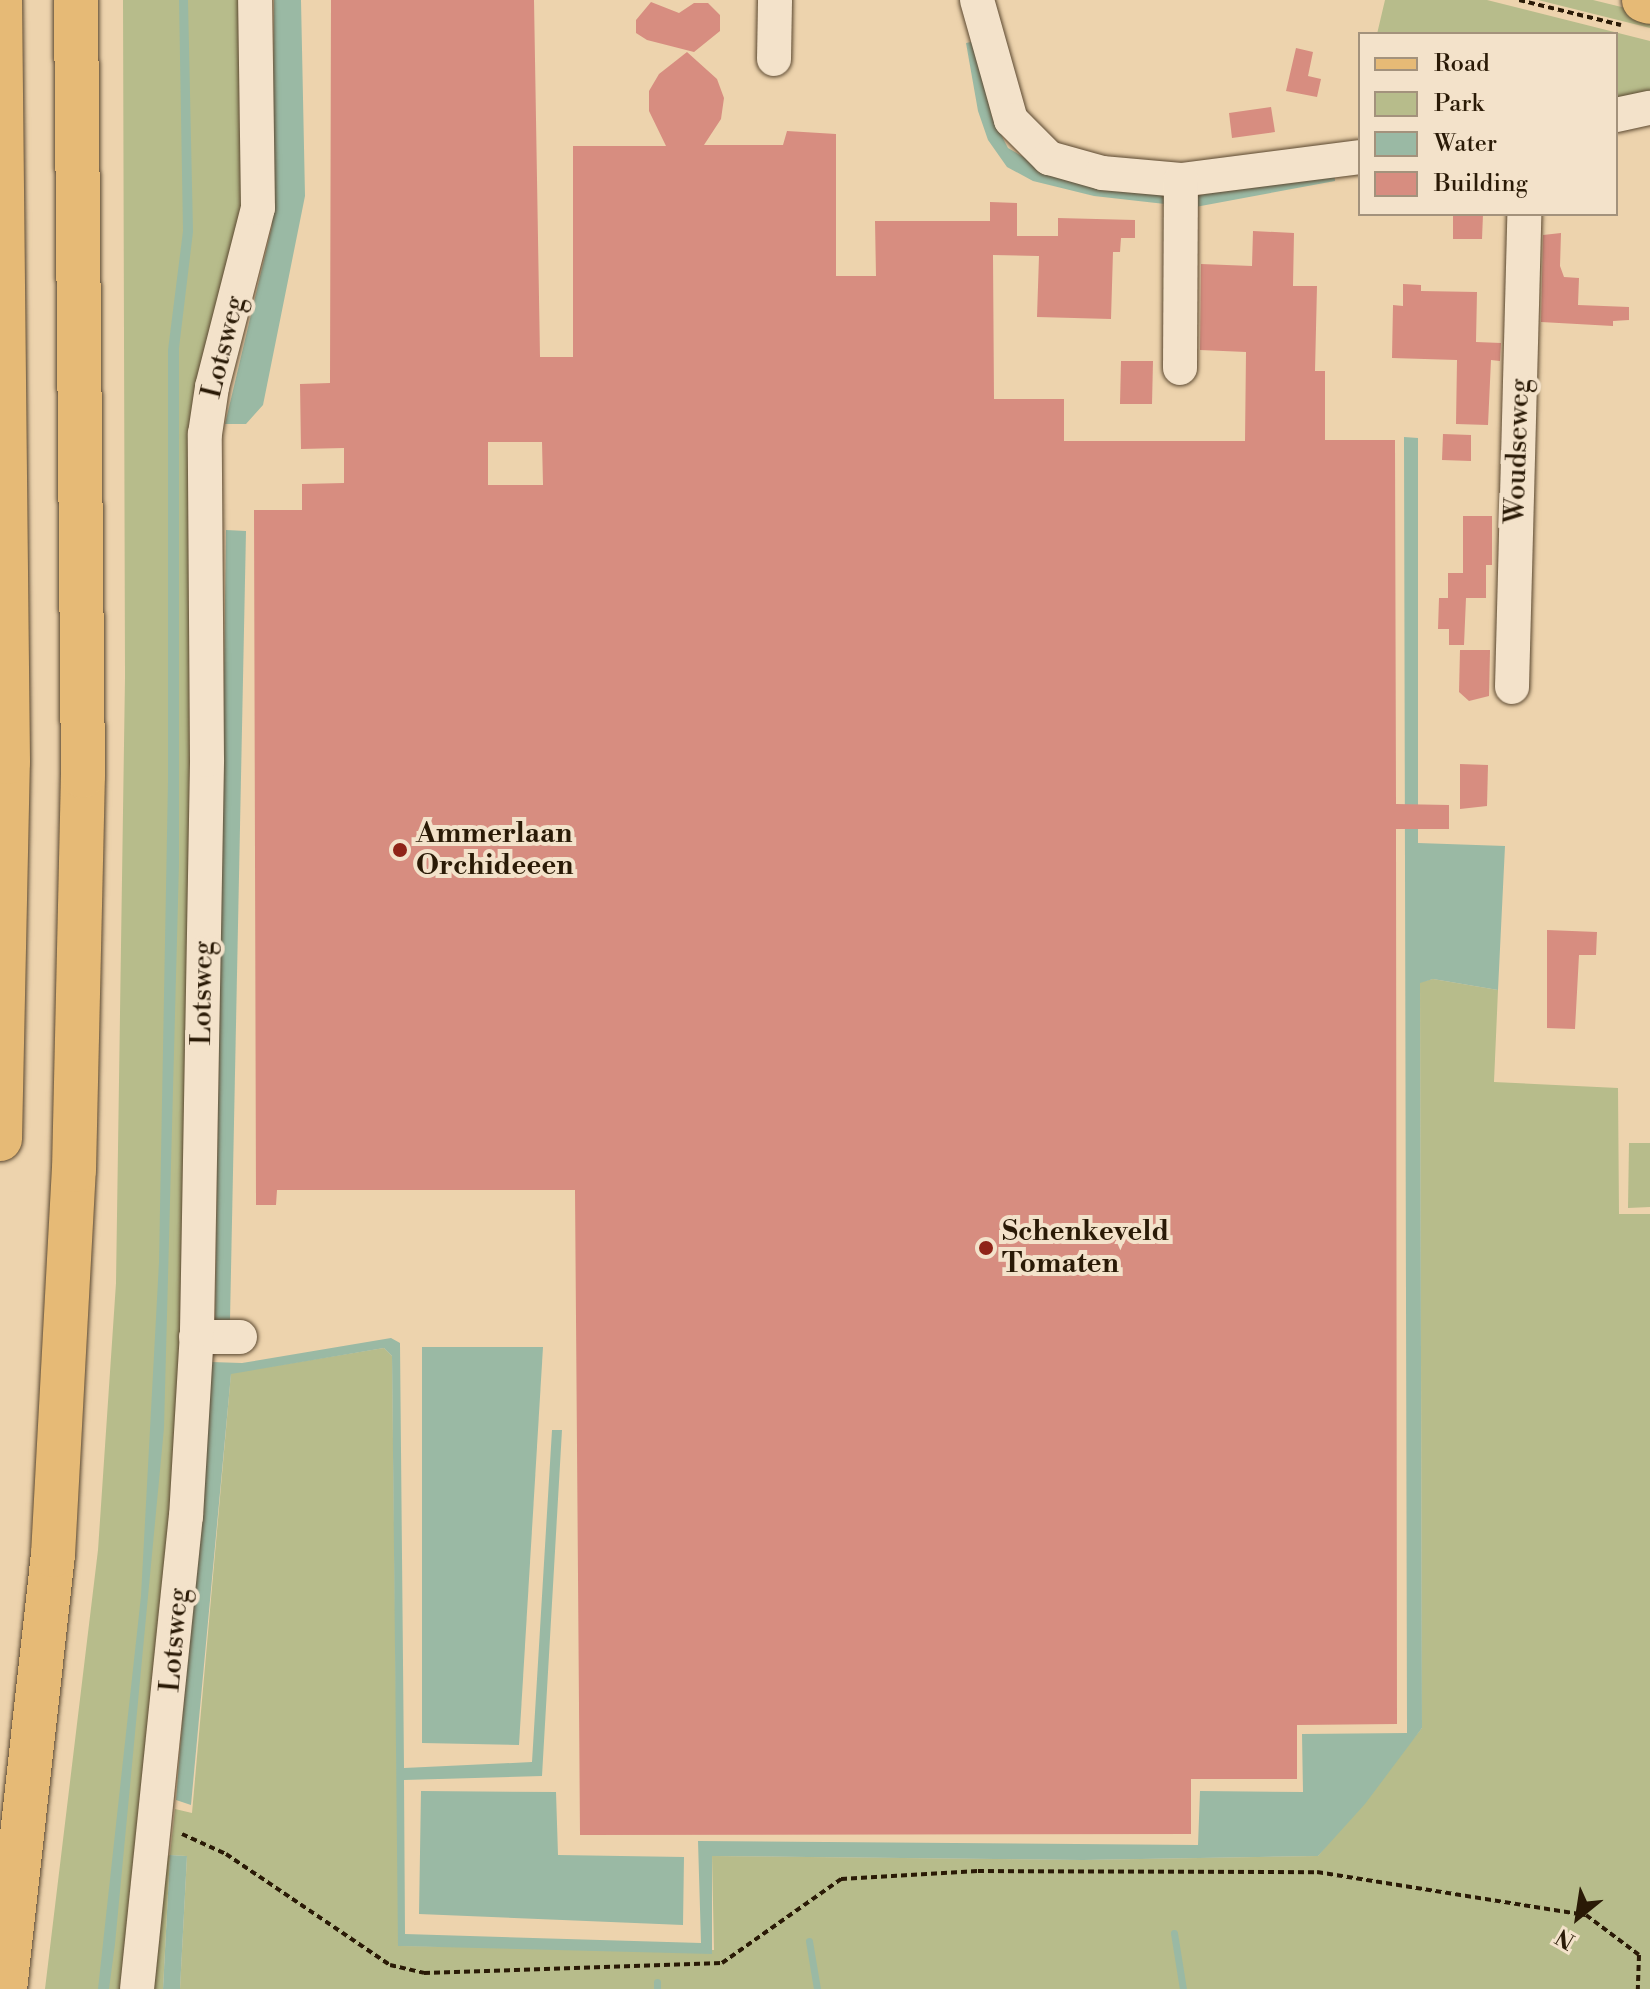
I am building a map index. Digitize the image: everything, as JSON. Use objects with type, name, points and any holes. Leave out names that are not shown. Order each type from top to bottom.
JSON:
[{"type":"highway","points":[[0,0],[8,762],[0,1139]]},
{"type":"highway","points":[[5,1989],[53,1555],[72,1216],[83,776],[76,0]]},
{"type":"street","name":"Lotsweg","points":[[137,1989],[157,1823],[186,1517],[196,1337],[207,760],[205,434],[212,387],[258,208],[255,0]]},
{"type":"street","points":[[774,59],[775,0]]},
{"type":"street","points":[[977,0],[1011,120],[1049,158],[1102,173],[1181,180],[1358,157]]},
{"type":"street","points":[[1618,115],[1650,108]]},
{"type":"street","points":[[1180,368],[1181,180]]},
{"type":"street","name":"Woudseweg","points":[[1512,687],[1524,216]]},
{"type":"street","points":[[196,1337],[240,1337]]},
{"type":"path","points":[[1519,0],[1643,10]]},
{"type":"path","points":[[157,1823],[226,1854],[390,1965],[424,1973],[722,1963],[841,1879],[978,1871],[1317,1872],[1586,1915],[1639,1955],[1638,1989]]},
{"type":"green space","points":[[123,0],[243,0],[244,202],[212,332],[195,795],[186,1316],[172,1565],[128,1989],[45,1989],[98,1550],[116,1283],[125,677]]},
{"type":"green space","points":[[1385,0],[1487,0],[1614,32],[1377,32]]},
{"type":"green space","points":[[1538,0],[1593,0],[1650,14],[1650,28]]},
{"type":"green space","points":[[1618,33],[1650,41],[1650,91],[1618,99]]},
{"type":"green space","points":[[1433,979],[1498,990],[1494,1082],[1618,1088],[1619,1214],[1650,1214],[1650,1989],[180,1989],[187,1856],[170,1855],[175,1809],[192,1813],[231,1373],[384,1348],[392,1356],[399,1946],[714,1950],[712,1856],[1083,1860],[1318,1856],[1422,1728],[1420,982]]},
{"type":"green space","points":[[1629,1143],[1650,1143],[1650,1207],[1628,1208]]},
{"type":"green space","points":[[170,1855],[163,1989],[145,1989],[161,1860]]},
{"type":"water","points":[[179,0],[188,0],[193,232],[179,348],[179,864],[164,1428],[115,1944],[109,1989],[98,1989],[141,1596],[159,1262],[168,781],[168,350],[183,231]]},
{"type":"water","points":[[274,0],[301,0],[305,196],[263,405],[246,424],[225,424],[272,226]]},
{"type":"water","points":[[975,41],[992,117],[1008,148],[1027,159],[1165,191],[1165,204],[1094,196],[1033,181],[1007,167],[988,140],[978,111],[966,43]]},
{"type":"water","points":[[1334,166],[1335,181],[1190,208],[1192,197]]},
{"type":"water","points":[[1404,437],[1418,438],[1418,843],[1505,846],[1498,990],[1433,979],[1420,983],[1422,1728],[1365,1804],[1318,1856],[1083,1860],[712,1856],[712,1954],[398,1946],[392,1356],[384,1348],[231,1374],[191,1805],[176,1800],[211,1362],[242,1363],[391,1338],[400,1343],[404,1768],[532,1762],[552,1430],[562,1430],[542,1776],[404,1780],[405,1934],[701,1943],[698,1841],[1198,1845],[1200,1791],[1303,1792],[1302,1734],[1407,1733]]},
{"type":"water","points":[[226,530],[246,531],[230,1320],[215,1320]]},
{"type":"water","points":[[422,1347],[543,1347],[519,1745],[422,1743]]},
{"type":"water","points":[[421,1791],[556,1792],[558,1855],[684,1857],[683,1925],[419,1914]]},
{"type":"water","points":[[170,1855],[187,1856],[180,1989],[163,1989]]},
{"type":"building","name":"Schenkeveld Tomaten","points":[[331,0],[534,0],[540,357],[573,357],[573,146],[666,146],[649,111],[649,91],[659,74],[687,52],[717,79],[724,98],[721,119],[704,145],[783,145],[787,131],[836,134],[836,276],[876,276],[875,221],[990,221],[990,202],[1017,203],[1017,236],[1058,236],[1058,218],[1135,220],[1135,238],[1121,238],[1120,252],[1113,252],[1111,319],[1037,317],[1039,256],[993,255],[994,399],[1064,399],[1064,441],[1245,441],[1246,352],[1200,350],[1201,264],[1252,266],[1253,231],[1294,233],[1293,286],[1317,286],[1315,371],[1325,371],[1325,440],[1395,440],[1396,804],[1449,805],[1449,829],[1396,829],[1397,1724],[1297,1725],[1297,1779],[1191,1779],[1191,1834],[580,1835],[575,1190],[277,1190],[276,1205],[256,1205],[254,510],[302,510],[302,484],[344,483],[344,448],[301,449],[300,384],[330,383]],"holes":[[[488,442],[542,442],[543,485],[488,485]]]},
{"type":"building","points":[[651,2],[679,13],[694,3],[708,3],[720,15],[720,31],[694,52],[647,40],[636,33],[636,20]]},
{"type":"building","points":[[1296,48],[1313,52],[1308,76],[1321,79],[1317,97],[1286,91]]},
{"type":"building","points":[[1271,107],[1275,132],[1232,138],[1229,113]]},
{"type":"building","points":[[1453,216],[1483,216],[1482,239],[1453,239]]},
{"type":"building","points":[[1561,233],[1560,266],[1564,277],[1579,278],[1578,305],[1629,307],[1629,320],[1613,321],[1613,326],[1541,322],[1543,235]]},
{"type":"building","points":[[1403,284],[1421,285],[1421,291],[1477,292],[1476,342],[1501,343],[1500,361],[1491,360],[1488,425],[1456,424],[1457,360],[1392,358],[1393,305],[1403,306]]},
{"type":"building","points":[[1121,361],[1153,361],[1152,404],[1120,404]]},
{"type":"building","points":[[1443,434],[1471,435],[1471,461],[1442,460]]},
{"type":"building","points":[[1463,516],[1492,516],[1492,565],[1486,565],[1486,598],[1466,598],[1464,645],[1449,645],[1449,629],[1438,629],[1439,598],[1448,598],[1448,573],[1463,573]]},
{"type":"building","points":[[1460,650],[1490,650],[1489,696],[1469,701],[1459,692]]},
{"type":"building","points":[[1460,764],[1488,765],[1487,806],[1460,809]]},
{"type":"building","points":[[1547,930],[1597,932],[1596,955],[1579,955],[1575,1029],[1547,1028]]},
{"type":"waterway","points":[[1174,1933],[1183,1989]]},
{"type":"waterway","points":[[809,1941],[817,1989]]},
{"type":"waterway","points":[[657,1982],[657,1989]]},
{"type":"place","name":"Ammerlaan Orchideeen","points":[[400,850]]},
{"type":"place","name":"Schenkeveld Tomaten","points":[[986,1248]]}]
